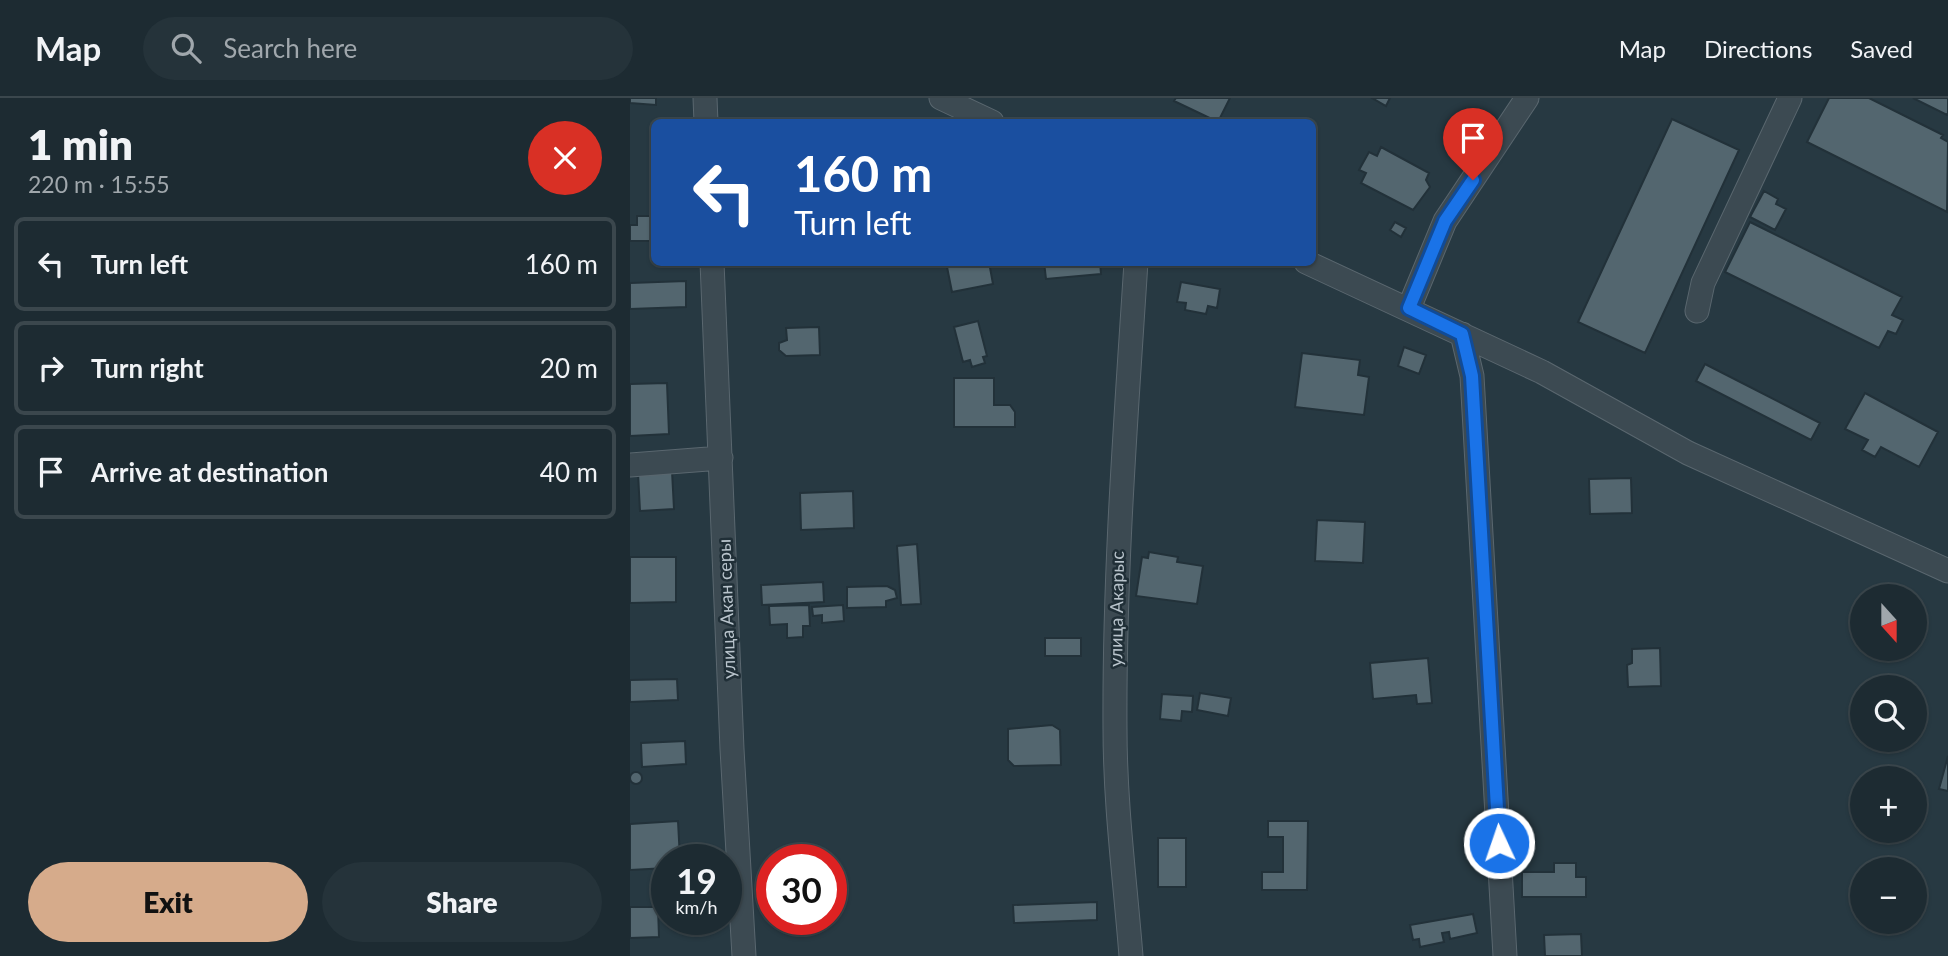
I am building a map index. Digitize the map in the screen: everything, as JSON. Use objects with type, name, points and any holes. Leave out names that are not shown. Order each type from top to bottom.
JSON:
[{"type":"street","points":[[705,98],[706,119]]},
{"type":"street","points":[[941,98],[986,119]]},
{"type":"street","points":[[1409,308],[1445,221],[1527,98]]},
{"type":"street","points":[[1697,311],[1703,283],[1790,98]]},
{"type":"street","name":"улица Акан серы","points":[[712,266],[732,749],[744,956]]},
{"type":"street","name":"улица Акарыс","points":[[1130,956],[1121,868],[1114,730],[1119,548],[1136,266]]},
{"type":"street","points":[[1315,266],[1542,372],[1688,453],[1948,572]]},
{"type":"street","points":[[1462,334],[1472,376],[1474,404],[1505,956]]},
{"type":"street","points":[[630,465],[722,458]]},
{"type":"building","points":[[630,98],[656,98],[656,105],[630,103]]},
{"type":"building","points":[[1176,98],[1230,98],[1220,119],[1212,119],[1174,101]]},
{"type":"building","points":[[1372,98],[1390,98],[1386,106]]},
{"type":"building","points":[[1829,98],[1869,98],[1943,135],[1941,138],[1948,142],[1947,212],[1807,142]]},
{"type":"building","points":[[1913,98],[1948,98],[1948,113],[1947,115]]},
{"type":"building","points":[[1672,119],[1739,150],[1645,353],[1578,322]]},
{"type":"building","points":[[1381,147],[1429,173],[1426,180],[1430,187],[1413,210],[1361,183],[1366,173],[1359,170],[1369,152],[1377,156]]},
{"type":"building","points":[[1764,191],[1778,199],[1776,204],[1786,209],[1775,230],[1750,217]]},
{"type":"building","points":[[637,216],[651,216],[651,241],[630,241],[630,225],[637,225]]},
{"type":"building","points":[[1395,222],[1406,228],[1401,237],[1390,230]]},
{"type":"building","points":[[1750,222],[1902,297],[1892,315],[1903,320],[1896,334],[1888,331],[1879,348],[1725,272]]},
{"type":"building","points":[[947,266],[990,266],[993,284],[952,292]]},
{"type":"building","points":[[1044,266],[1100,266],[1101,274],[1046,279]]},
{"type":"building","points":[[686,281],[686,307],[630,309],[630,283]]},
{"type":"building","points":[[1181,282],[1220,289],[1217,308],[1208,306],[1206,314],[1185,310],[1186,303],[1177,302]]},
{"type":"building","points":[[978,321],[987,356],[983,357],[985,363],[972,367],[970,360],[963,362],[954,327]]},
{"type":"building","points":[[819,327],[820,355],[786,356],[779,350],[779,343],[787,340],[786,328]]},
{"type":"building","points":[[1404,347],[1426,355],[1419,374],[1398,366]]},
{"type":"building","points":[[1302,353],[1360,360],[1358,375],[1369,377],[1364,415],[1295,407]]},
{"type":"building","points":[[1705,364],[1820,423],[1811,440],[1696,381]]},
{"type":"building","points":[[954,378],[994,378],[994,405],[1010,405],[1015,412],[1015,427],[954,427]]},
{"type":"building","points":[[667,383],[669,434],[630,436],[630,384]]},
{"type":"building","points":[[1865,393],[1938,432],[1919,467],[1881,447],[1875,457],[1862,450],[1868,440],[1845,429]]},
{"type":"building","points":[[672,471],[674,509],[640,511],[638,473]]},
{"type":"building","points":[[1631,478],[1632,513],[1590,514],[1589,479]]},
{"type":"building","points":[[853,491],[854,528],[801,530],[800,493]]},
{"type":"building","points":[[1317,520],[1365,522],[1363,563],[1315,561]]},
{"type":"building","points":[[917,544],[921,604],[901,605],[897,546]]},
{"type":"building","points":[[1149,552],[1178,557],[1177,562],[1203,566],[1197,604],[1136,596],[1142,557],[1148,558]]},
{"type":"building","points":[[630,557],[676,557],[676,602],[630,603]]},
{"type":"building","points":[[823,582],[824,602],[762,605],[761,585]]},
{"type":"building","points":[[887,586],[895,590],[897,598],[886,601],[886,607],[847,608],[847,587]]},
{"type":"building","points":[[809,605],[810,626],[803,626],[803,637],[787,638],[787,624],[770,625],[769,606]]},
{"type":"building","points":[[843,605],[844,621],[822,623],[822,615],[813,616],[812,607]]},
{"type":"building","points":[[1045,638],[1081,638],[1081,656],[1045,656]]},
{"type":"building","points":[[1660,648],[1661,686],[1628,687],[1627,665],[1632,663],[1632,649]]},
{"type":"building","points":[[1428,658],[1432,703],[1417,704],[1416,695],[1373,699],[1370,663]]},
{"type":"building","points":[[677,679],[678,700],[630,702],[630,680]]},
{"type":"building","points":[[1200,693],[1231,698],[1228,716],[1197,710]]},
{"type":"building","points":[[1162,694],[1193,696],[1192,712],[1182,711],[1181,721],[1160,719]]},
{"type":"building","points":[[1052,725],[1060,730],[1061,765],[1014,766],[1008,760],[1008,729]]},
{"type":"building","points":[[685,741],[686,764],[642,767],[641,743]]},
{"type":"building","points":[[1948,756],[1948,791],[1939,789]]},
{"type":"building","points":[[636,772],[642,778],[636,784],[630,778]]},
{"type":"building","points":[[678,821],[679,844],[651,844],[651,869],[630,870],[630,824]]},
{"type":"building","points":[[1268,821],[1308,821],[1307,890],[1262,890],[1262,872],[1283,872],[1283,837],[1268,837]]},
{"type":"building","points":[[1158,838],[1186,838],[1186,887],[1158,887]]},
{"type":"building","points":[[1554,863],[1576,863],[1576,877],[1586,877],[1586,897],[1522,897],[1522,872],[1554,872]]},
{"type":"building","points":[[1097,902],[1097,920],[1014,923],[1013,905]]},
{"type":"building","points":[[630,907],[651,907],[651,935],[659,937],[630,938]]},
{"type":"building","points":[[1473,914],[1477,933],[1450,939],[1449,932],[1442,933],[1444,942],[1420,947],[1419,939],[1413,940],[1410,925]]},
{"type":"building","points":[[1581,934],[1582,956],[1545,956],[1544,935]]},
{"type":"route","points":[[1473,180],[1445,221],[1409,308],[1462,334],[1472,376],[1499,843]]}]
